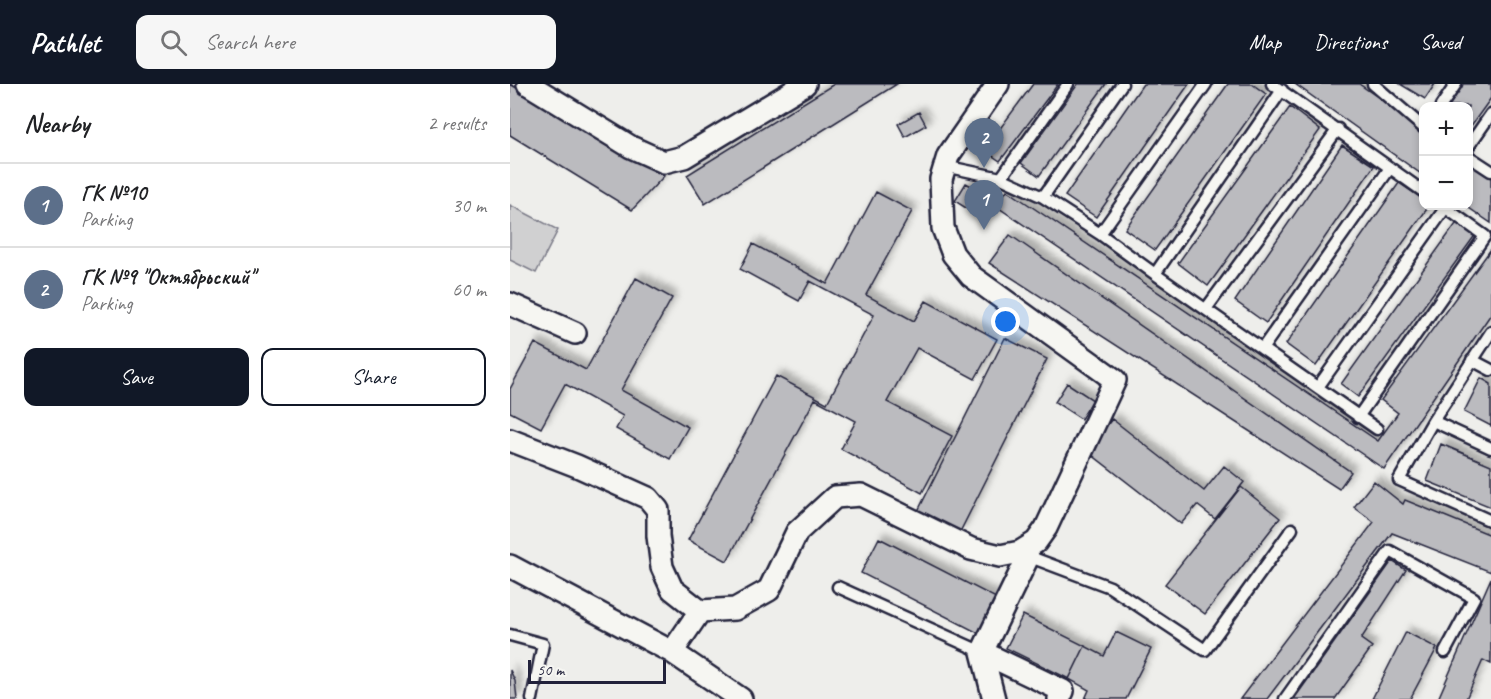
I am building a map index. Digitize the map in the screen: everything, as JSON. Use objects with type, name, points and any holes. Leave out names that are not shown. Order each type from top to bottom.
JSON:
[{"type":"street","points":[[528,84],[631,147],[664,162],[684,157],[805,84]]},
{"type":"street","points":[[994,699],[982,652],[1024,554],[1046,528],[1115,380],[971,276],[952,254],[943,228],[941,179],[944,166],[948,156],[998,84]]},
{"type":"street","points":[[510,304],[575,333]]},
{"type":"street","points":[[510,440],[577,466],[648,498],[658,510],[658,536],[662,567],[668,581],[672,589],[700,611],[735,609],[769,590],[797,532],[836,497],[861,495],[971,549],[1000,556],[1024,554]]},
{"type":"street","points":[[510,566],[672,652],[741,699]]},
{"type":"street","points":[[672,652],[700,611]]},
{"type":"street","points":[[982,652],[1063,691],[1059,699]]},
{"type":"lane","points":[[1001,178],[1068,84]]},
{"type":"lane","points":[[1043,197],[1122,84]]},
{"type":"lane","points":[[1100,234],[1206,84]]},
{"type":"lane","points":[[1272,84],[1419,188]]},
{"type":"lane","points":[[1444,102],[1456,84]]},
{"type":"lane","points":[[1377,85],[1419,123]]},
{"type":"lane","points":[[1155,274],[1282,90]]},
{"type":"lane","points":[[1473,140],[1491,114]]},
{"type":"lane","points":[[1206,309],[1338,129]]},
{"type":"lane","points":[[1473,159],[1491,171]]},
{"type":"lane","points":[[944,166],[1001,178],[1043,197],[1100,234],[1377,429]]},
{"type":"lane","points":[[1262,349],[1390,168]]},
{"type":"lane","points":[[1318,387],[1441,210]]},
{"type":"lane","points":[[1358,417],[1485,236],[1449,210]]},
{"type":"lane","points":[[1491,332],[1433,421],[1399,480],[1491,521]]},
{"type":"lane","points":[[1472,360],[1491,370]]},
{"type":"lane","points":[[1433,421],[1491,448]]},
{"type":"lane","points":[[1024,554],[1110,587],[1205,650],[1292,529]]},
{"type":"lane","points":[[1285,699],[1390,551],[1474,598],[1445,652]]},
{"type":"lane","points":[[838,587],[982,652]]},
{"type":"lane","points":[[510,635],[543,644],[532,699]]},
{"type":"shaded area","points":[[510,205],[558,230],[536,273],[510,260]]},
{"type":"building","points":[[510,84],[664,176],[632,210],[510,135]]},
{"type":"building","points":[[834,84],[897,84],[705,204],[687,175]]},
{"type":"building","points":[[1033,84],[1058,84],[1000,161],[984,150]]},
{"type":"building","points":[[1078,84],[1106,84],[1039,176],[1021,163]]},
{"type":"building","points":[[1143,84],[1189,84],[1096,217],[1065,196]]},
{"type":"building","points":[[1228,84],[1252,84],[1266,94],[1155,250],[1125,229]]},
{"type":"building","points":[[1295,84],[1359,84],[1419,126],[1419,172]]},
{"type":"building","points":[[1400,84],[1435,84],[1425,99]]},
{"type":"building","points":[[1460,84],[1491,84],[1491,98],[1473,123],[1473,102],[1448,102]]},
{"type":"building","points":[[1290,107],[1320,130],[1208,286],[1178,263]]},
{"type":"building","points":[[919,112],[926,125],[905,137],[898,124]]},
{"type":"building","points":[[1342,145],[1374,166],[1266,323],[1235,301]]},
{"type":"building","points":[[1473,165],[1491,178],[1491,223],[1472,210]]},
{"type":"building","points":[[966,183],[992,198],[980,217],[955,201]]},
{"type":"building","points":[[1399,183],[1419,197],[1419,210],[1426,210],[1316,366],[1286,344]]},
{"type":"building","points":[[1007,190],[1378,441],[1398,413],[1381,400],[1491,249],[1491,314],[1384,469],[996,206]]},
{"type":"building","points":[[876,192],[912,211],[866,295],[914,321],[926,301],[997,339],[975,379],[917,348],[887,402],[952,436],[922,493],[841,449],[856,421],[815,399],[727,561],[688,540],[776,376],[827,403],[874,315],[810,281],[799,301],[740,269],[753,244],[827,284]]},
{"type":"building","points":[[1458,221],[1476,234],[1358,397],[1341,384]]},
{"type":"building","points":[[1010,235],[1351,472],[1339,489],[989,263]]},
{"type":"building","points":[[636,278],[672,298],[621,390],[688,427],[670,459],[616,429],[623,416],[565,384],[541,428],[510,412],[510,389],[535,343],[586,370]]},
{"type":"building","points":[[1005,338],[1047,359],[960,532],[918,511]]},
{"type":"building","points":[[1481,378],[1491,384],[1491,426],[1464,412]]},
{"type":"building","points":[[1067,383],[1093,400],[1081,419],[1055,402]]},
{"type":"building","points":[[1112,419],[1204,491],[1224,466],[1244,482],[1215,519],[1197,505],[1181,524],[1087,451]]},
{"type":"building","points":[[1441,444],[1491,465],[1491,507],[1427,481]]},
{"type":"building","points":[[1374,481],[1403,504],[1405,500],[1491,535],[1491,572],[1392,533],[1267,699],[1240,699],[1374,522],[1354,507]]},
{"type":"building","points":[[1241,487],[1280,518],[1205,614],[1165,584]]},
{"type":"building","points":[[879,538],[1002,601],[984,636],[861,573]]},
{"type":"building","points":[[1392,561],[1406,570],[1361,639],[1372,647],[1335,699],[1294,699]]},
{"type":"building","points":[[1491,578],[1491,664],[1483,660],[1466,699],[1438,699]]},
{"type":"building","points":[[1023,615],[1085,646],[1069,679],[1006,648]]},
{"type":"building","points":[[1116,632],[1151,649],[1126,699],[1085,699],[1089,690],[1069,679],[1085,646],[1104,656]]},
{"type":"building","points":[[1406,632],[1437,648],[1410,699],[1372,699]]},
{"type":"building","points":[[510,670],[515,681],[517,699],[510,699]]},
{"type":"place","name":"ГК №9 \"Октябрьский\"","points":[[984,168]]},
{"type":"place","name":"ГК №10","points":[[984,230]]}]
